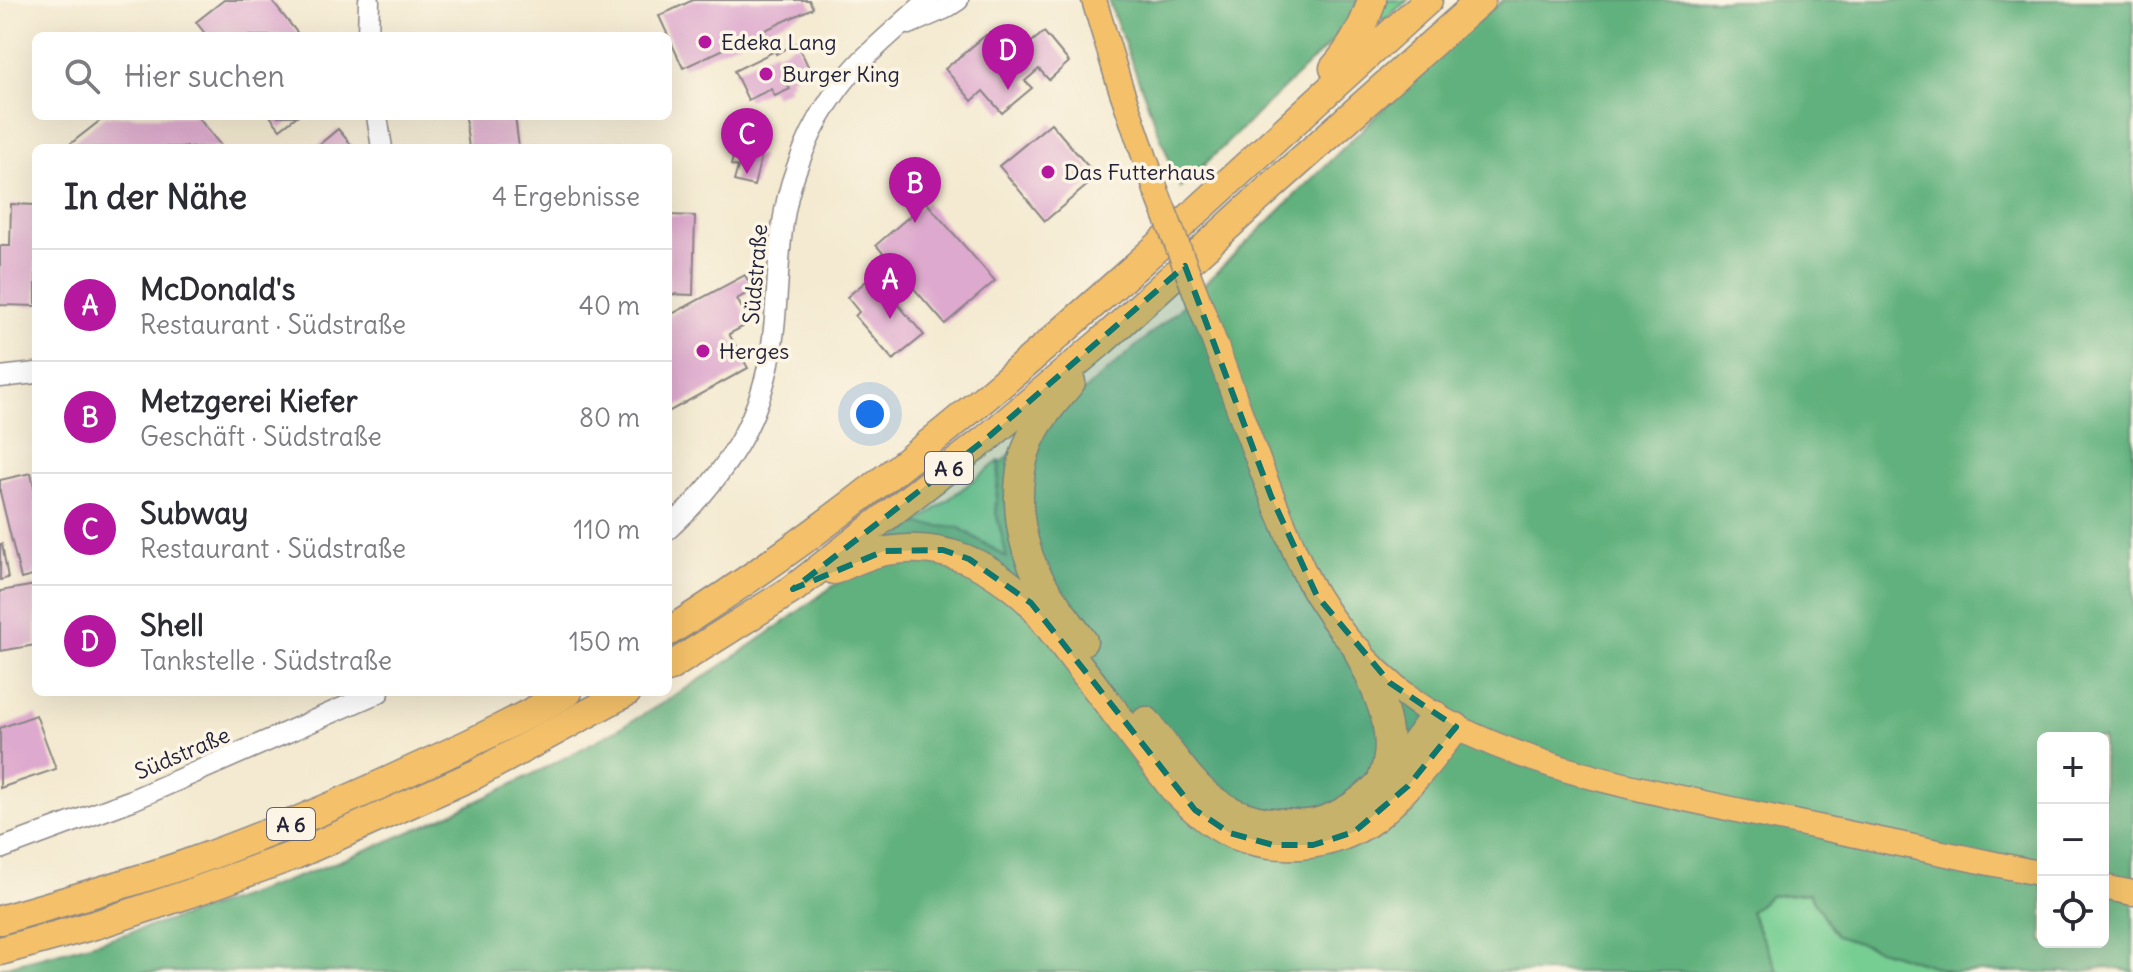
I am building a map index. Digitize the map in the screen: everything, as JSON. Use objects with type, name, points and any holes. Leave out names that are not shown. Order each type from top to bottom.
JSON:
[{"type":"highway","points":[[1252,159],[1347,54],[1367,18],[1372,0]]},
{"type":"highway","name":"A 6","points":[[672,629],[783,555],[968,412],[1081,316],[1428,0]]},
{"type":"highway","name":"A 6","points":[[672,665],[793,589],[986,439],[1100,343],[1481,0]]},
{"type":"highway","points":[[1100,343],[1036,427],[1021,479],[1020,517],[1037,575],[1074,629],[1194,782],[1218,804],[1260,821],[1308,824],[1347,811],[1380,784],[1412,748],[1446,721]]},
{"type":"highway","points":[[793,589],[884,551],[943,550],[969,559],[1009,583],[1031,603],[1173,788],[1195,810],[1230,833],[1273,845],[1313,845],[1354,832],[1408,786],[1446,721]]},
{"type":"highway","points":[[1358,651],[1380,699],[1390,733],[1387,768],[1380,784]]},
{"type":"highway","name":"A 6","points":[[0,920],[172,868],[281,828],[459,748],[560,696]]},
{"type":"highway","name":"A 6","points":[[0,951],[98,924],[295,855],[476,774],[620,696]]},
{"type":"main road","points":[[1077,0],[1099,38],[1119,83]]},
{"type":"main road","points":[[1094,0],[1156,190],[1271,496],[1317,596],[1358,651],[1390,683],[1446,721],[1508,750],[1556,766],[1643,789],[2037,873]]},
{"type":"main road","points":[[2109,888],[2133,893]]},
{"type":"street","points":[[368,32],[369,0]]},
{"type":"street","name":"Südstraße","points":[[672,525],[716,478],[743,438],[763,394],[773,339],[785,210],[795,172],[810,135],[830,98],[868,55],[928,0]]},
{"type":"street","name":"Südstraße","points":[[898,29],[958,0]]},
{"type":"street","points":[[378,120],[381,144]]},
{"type":"street","points":[[0,377],[32,373]]},
{"type":"street","name":"Südstraße","points":[[0,849],[132,800],[370,696]]},
{"type":"highlighted area","points":[[1185,266],[1271,496],[1317,596],[1390,683],[1456,727],[1408,786],[1354,832],[1313,845],[1273,845],[1230,833],[1195,810],[1031,603],[969,559],[943,550],[884,551],[793,589],[986,439]]},
{"type":"green space","points":[[1108,0],[1358,0],[1349,23],[1332,42],[1180,188]]},
{"type":"green space","points":[[1381,0],[1408,0],[1383,21],[1378,12]]},
{"type":"green space","points":[[1503,0],[2133,0],[2133,972],[2107,967],[2077,972],[1952,972],[1836,936],[1809,893],[1769,896],[1750,912],[1778,972],[0,972],[0,968],[112,938],[261,890],[392,839],[520,780],[679,693],[782,623],[916,524],[959,528],[1007,558],[996,510],[1000,463],[1176,312],[1441,52]]},
{"type":"green space","points":[[999,461],[995,510],[1007,557],[960,528],[916,524]]},
{"type":"green space","points":[[1809,893],[1836,936],[1952,972],[1778,972],[1750,912],[1769,896]]},
{"type":"building","points":[[224,0],[271,0],[297,32],[204,32],[196,22]]},
{"type":"building","name":"Edeka Lang","points":[[693,0],[809,0],[813,8],[683,68],[672,44],[672,32],[666,32],[659,16]]},
{"type":"building","points":[[1044,32],[1069,62],[1049,80],[1039,69],[1025,81],[1032,88],[1002,113],[983,91],[972,101],[945,69],[986,35],[1013,66],[1027,54],[1023,49]]},
{"type":"building","name":"Burger King","points":[[797,43],[809,68],[790,78],[792,82],[787,84],[790,89],[775,96],[771,89],[748,100],[734,71]]},
{"type":"building","points":[[101,120],[200,120],[220,144],[70,144]]},
{"type":"building","points":[[273,120],[292,120],[280,129]]},
{"type":"building","points":[[466,120],[516,120],[518,144],[468,144]]},
{"type":"building","name":"Das Futterhaus","points":[[1051,123],[1097,177],[1045,221],[999,166]]},
{"type":"building","points":[[338,129],[351,144],[320,144]]},
{"type":"building","points":[[735,150],[761,157],[754,186],[734,181],[738,167],[731,165]]},
{"type":"building","points":[[926,202],[995,281],[945,324],[876,245]]},
{"type":"building","points":[[11,204],[32,205],[32,306],[0,305],[0,246],[10,246]]},
{"type":"building","points":[[672,215],[695,216],[693,295],[672,294]]},
{"type":"building","name":"Herges","points":[[745,275],[753,290],[737,299],[750,323],[729,334],[748,368],[672,410],[672,314]]},
{"type":"building","points":[[870,278],[882,293],[886,290],[924,335],[893,360],[855,316],[859,312],[847,297]]},
{"type":"building","points":[[31,473],[32,576],[21,579],[0,492],[0,480]]},
{"type":"building","points":[[0,544],[8,578],[0,580]]},
{"type":"building","points":[[32,586],[32,646],[0,651],[0,591]]},
{"type":"building","points":[[36,715],[56,769],[0,788],[0,728]]},
{"type":"place","name":"Edeka Lang","points":[[705,42]]},
{"type":"place","name":"Burger King","points":[[766,74]]},
{"type":"place","name":"Shell","points":[[1008,90]]},
{"type":"place","name":"Das Futterhaus","points":[[1048,172]]},
{"type":"place","name":"Subway","points":[[747,174]]},
{"type":"place","name":"Metzgerei Kiefer","points":[[915,223]]},
{"type":"place","name":"McDonald's","points":[[890,319]]},
{"type":"place","name":"Herges","points":[[703,351]]}]
